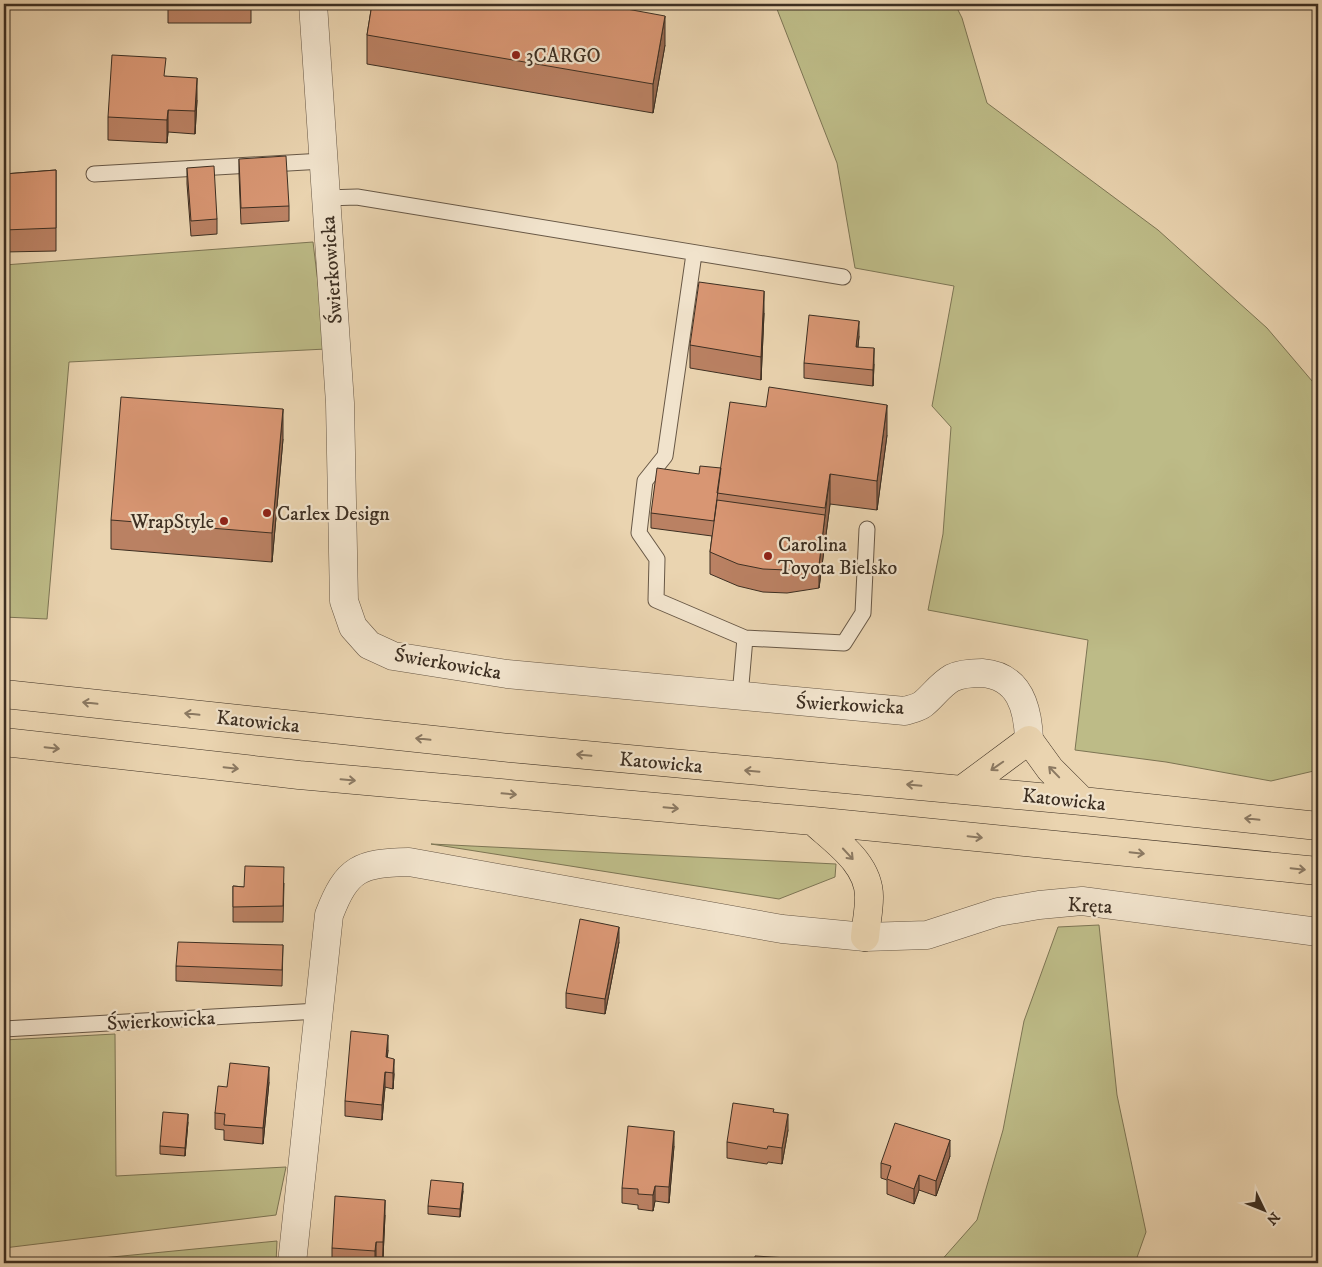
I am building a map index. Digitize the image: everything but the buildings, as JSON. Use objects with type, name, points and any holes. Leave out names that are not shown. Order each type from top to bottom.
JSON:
[{"type":"main road","name":"Katowicka","points":[[4,694],[510,748],[1082,800],[1318,826]]},
{"type":"main road","points":[[963,789],[1029,740],[1050,768],[1082,800]]},
{"type":"main road","points":[[4,742],[299,775],[813,821],[1318,871]]},
{"type":"main road","points":[[813,821],[849,854],[864,873],[870,896],[865,937]]},
{"type":"street","name":"Świerkowicka","points":[[313,4],[340,403],[344,600],[353,627],[369,645],[393,656],[507,674],[905,711],[922,705],[952,678],[973,673],[993,674],[1009,683],[1022,699],[1028,716],[1029,740]]},
{"type":"street","points":[[292,1263],[329,915],[338,890],[358,869],[385,862],[409,862],[782,929],[865,937]]},
{"type":"street","name":"Kręta","points":[[865,937],[927,935],[998,912],[1039,905],[1082,901],[1318,932]]},
{"type":"lane","points":[[94,174],[323,161]]},
{"type":"lane","points":[[326,198],[357,197],[694,254],[843,277]]},
{"type":"lane","points":[[694,254],[665,456],[645,481],[639,534],[656,559],[656,600],[745,638],[844,643],[863,613],[867,529]]},
{"type":"lane","points":[[740,696],[745,638]]},
{"type":"lane","name":"Świerkowicka","points":[[4,1029],[318,1012]]},
{"type":"shaded area","points":[[775,4],[955,4],[962,18],[987,103],[1158,230],[1267,328],[1318,388],[1318,770],[1271,781],[1166,762],[1075,750],[1088,640],[928,610],[943,534],[951,427],[932,406],[954,286],[855,268],[837,163]]},
{"type":"shaded area","points":[[313,242],[326,349],[69,362],[47,619],[4,617],[4,265]]},
{"type":"shaded area","points":[[431,844],[836,864],[835,877],[779,899]]},
{"type":"shaded area","points":[[1099,925],[1117,1095],[1146,1232],[1135,1263],[939,1263],[977,1220],[1003,1130],[1024,1021],[1058,927]]},
{"type":"shaded area","points":[[115,1034],[116,1176],[286,1167],[276,1215],[4,1248],[4,1040]]},
{"type":"shaded area","points":[[277,1241],[276,1263],[50,1263]]},
{"type":"place","name":"3CARGO","points":[[516,55]]},
{"type":"place","name":"Carlex Design","points":[[267,513]]},
{"type":"place","name":"WrapStyle","points":[[224,521]]},
{"type":"place","name":"Carolina Toyota Bielsko","points":[[768,556]]}]
